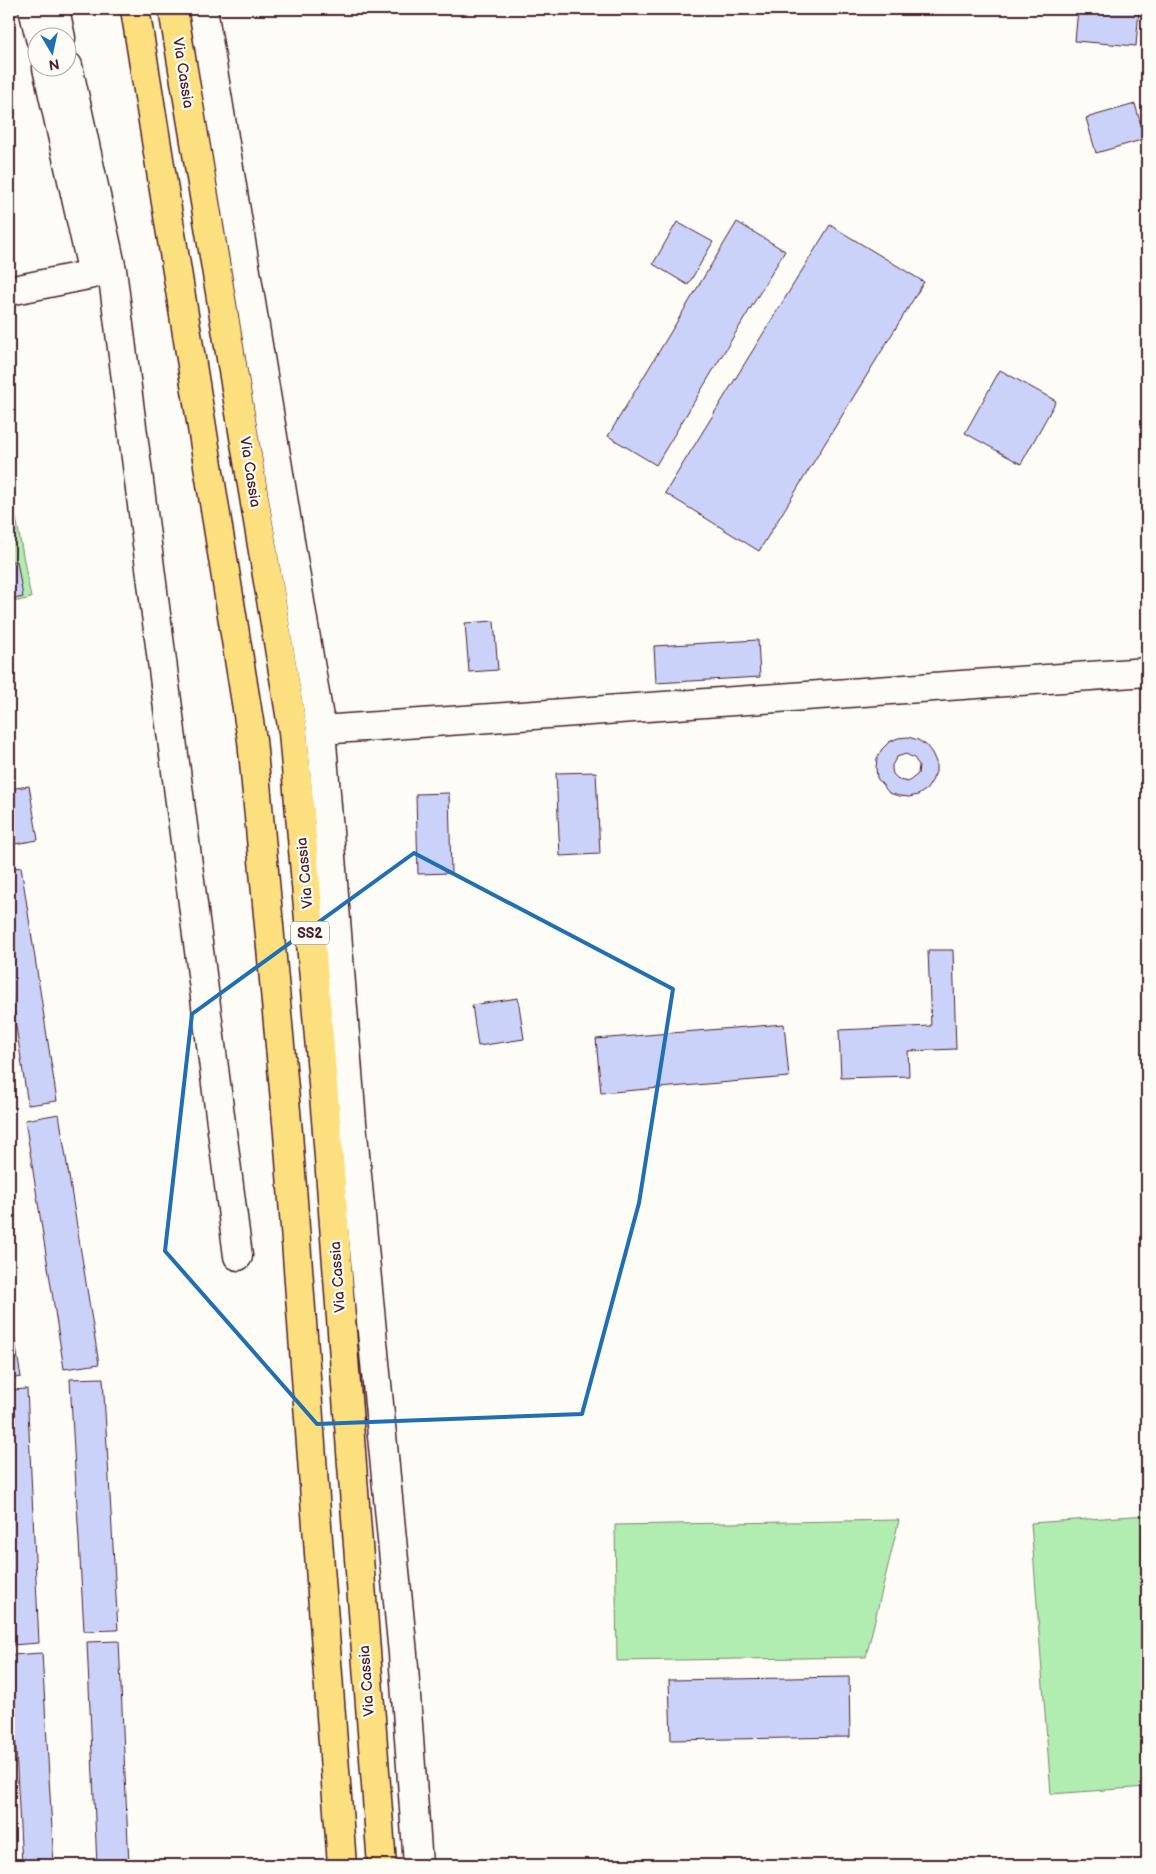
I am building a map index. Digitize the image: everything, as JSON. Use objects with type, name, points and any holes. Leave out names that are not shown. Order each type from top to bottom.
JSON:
[{"type":"highway","name":"SS2","points":[[135,9],[252,740],[288,1133],[342,1865]]},
{"type":"highway","name":"Via Cassia","points":[[172,9],[293,732],[327,1131],[382,1865]]},
{"type":"street","points":[[33,9],[38,28]]},
{"type":"street","points":[[55,9],[59,28]]},
{"type":"street","points":[[203,9],[321,730],[353,1132],[403,1654],[418,1865]]},
{"type":"street","points":[[9,291],[93,274],[49,78]]},
{"type":"street","points":[[71,78],[112,270],[238,1256]]},
{"type":"street","points":[[321,730],[1147,672]]},
{"type":"highlighted area","points":[[414,853],[673,989],[639,1203],[582,1414],[317,1424],[165,1251],[192,1014]]},
{"type":"green space","points":[[9,480],[31,598],[9,603]]},
{"type":"green space","points":[[1147,1515],[1147,1787],[1051,1794],[1031,1523]]},
{"type":"green space","points":[[899,1520],[866,1657],[617,1661],[615,1525]]},
{"type":"building","points":[[1078,9],[1139,9],[1136,46],[1075,41]]},
{"type":"building","points":[[1135,104],[1145,139],[1096,153],[1086,118]]},
{"type":"building","points":[[677,222],[713,242],[688,285],[653,264]]},
{"type":"building","points":[[737,222],[785,251],[656,465],[608,436]]},
{"type":"building","points":[[830,225],[924,282],[759,551],[665,493]]},
{"type":"building","points":[[1000,370],[1056,401],[1021,464],[965,433]]},
{"type":"building","points":[[17,561],[23,597],[9,600],[9,562]]},
{"type":"building","points":[[494,621],[498,670],[469,672],[465,623]]},
{"type":"building","points":[[758,640],[760,677],[656,683],[654,646]]},
{"type":"building","points":[[908,737],[926,745],[936,762],[936,772],[932,781],[927,789],[918,795],[909,797],[889,793],[877,778],[877,758],[889,742],[898,738]],"holes":[[[906,754],[914,758],[919,765],[918,774],[908,782],[899,780],[893,774],[892,769],[892,765],[897,757]]]},
{"type":"building","points":[[596,772],[600,854],[560,856],[556,773]]},
{"type":"building","points":[[29,786],[38,840],[9,845],[9,789]]},
{"type":"building","points":[[449,793],[451,873],[418,874],[416,794]]},
{"type":"building","points":[[21,867],[57,1101],[28,1105],[9,980],[9,869]]},
{"type":"building","points":[[928,950],[953,950],[956,1049],[908,1051],[909,1076],[841,1078],[839,1030],[931,1026]]},
{"type":"building","points":[[518,998],[524,1039],[478,1046],[472,1005]]},
{"type":"building","points":[[784,1024],[789,1077],[601,1093],[596,1039]]},
{"type":"building","points":[[59,1114],[99,1364],[64,1369],[25,1120]]},
{"type":"building","points":[[9,1306],[21,1377],[9,1379]]},
{"type":"building","points":[[103,1378],[118,1630],[84,1631],[70,1379]]},
{"type":"building","points":[[27,1389],[39,1643],[11,1645],[9,1597],[9,1390]]},
{"type":"building","points":[[119,1641],[129,1865],[97,1865],[87,1642]]},
{"type":"building","points":[[42,1653],[54,1865],[22,1865],[11,1655]]},
{"type":"building","points":[[849,1677],[850,1737],[671,1740],[669,1680]]}]
